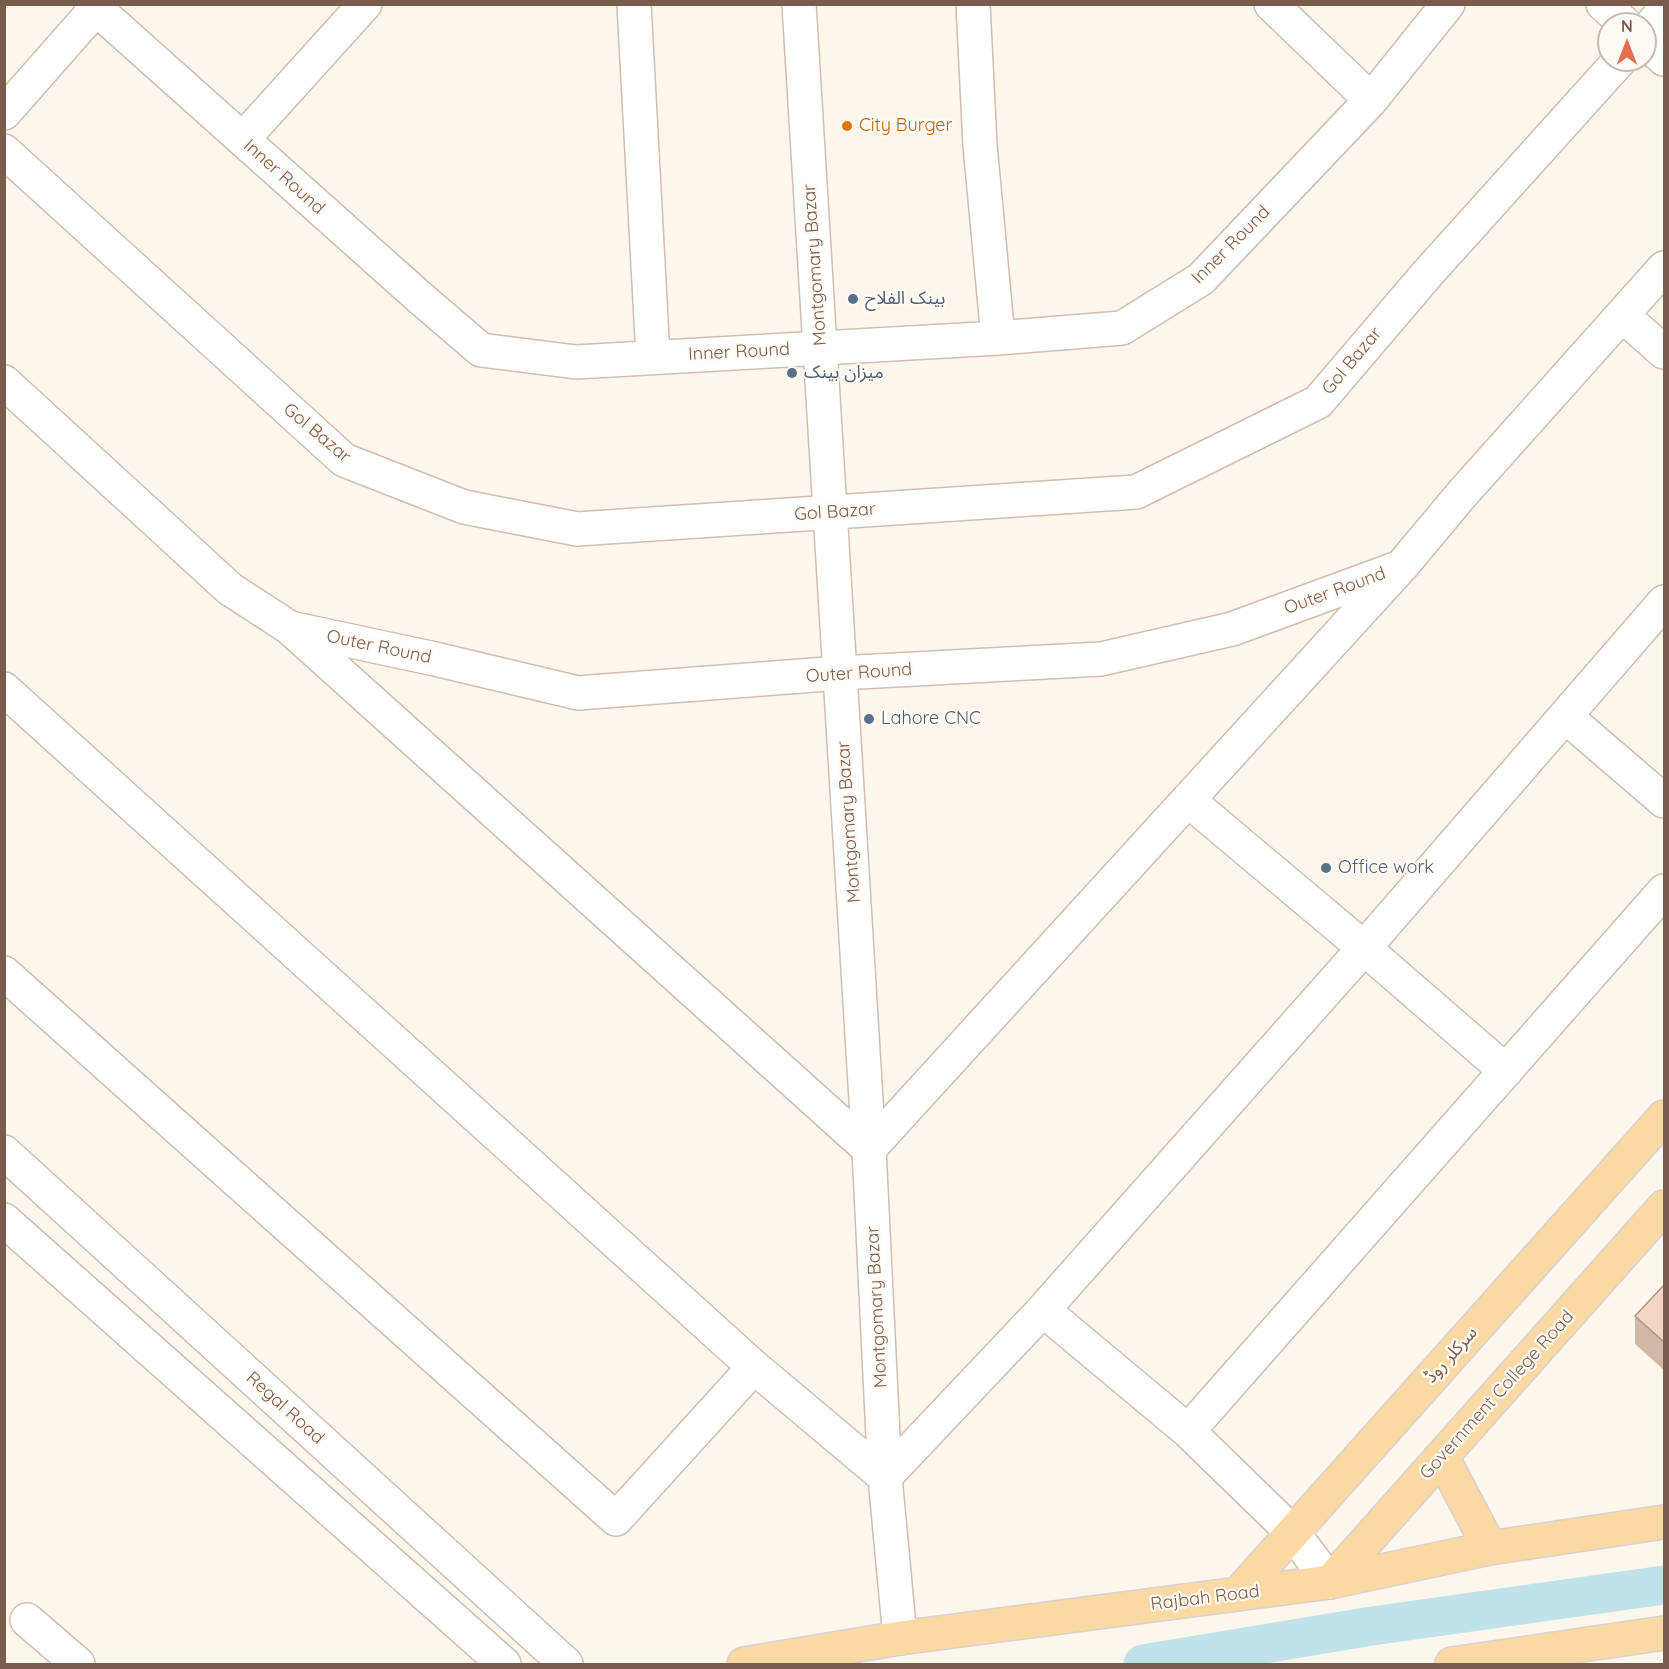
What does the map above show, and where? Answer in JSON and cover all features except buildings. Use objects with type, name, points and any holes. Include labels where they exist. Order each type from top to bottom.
[{"type":"main road","name":"سرکلر روڈ","points":[[1238,1594],[1665,1117]]},
{"type":"main road","name":"Government College Road","points":[[1330,1582],[1665,1207]]},
{"type":"main road","points":[[1442,1457],[1490,1548]]},
{"type":"main road","name":"Rajbah Road","points":[[744,1665],[900,1638],[1330,1582],[1490,1548],[1665,1522]]},
{"type":"main road","points":[[1452,1665],[1665,1633]]},
{"type":"street","points":[[243,139],[365,4]]},
{"type":"street","points":[[634,4],[653,357]]},
{"type":"street","name":"Montgomary Bazar","points":[[799,4],[869,1149],[885,1477],[900,1638]]},
{"type":"street","points":[[973,4],[980,145],[998,338]]},
{"type":"street","points":[[1270,4],[1371,100]]},
{"type":"street","name":"Inner Round","points":[[96,6],[481,350],[576,362],[998,338],[1122,328],[1202,279],[1371,100],[1448,4]]},
{"type":"street","points":[[4,112],[96,6]]},
{"type":"street","name":"Gol Bazar","points":[[4,151],[344,460],[464,507],[577,529],[1136,492],[1318,402],[1428,273],[1609,72]]},
{"type":"street","name":"Outer Round","points":[[8,392],[230,589],[290,628],[578,693],[840,673],[1101,659],[1232,629],[1401,567],[1462,494],[1665,268]]},
{"type":"street","points":[[1622,315],[1665,352]]},
{"type":"street","points":[[290,628],[869,1149],[1401,567]]},
{"type":"street","points":[[4,689],[754,1367],[885,1477],[1043,1310],[1364,948],[1665,602]]},
{"type":"street","points":[[1565,716],[1665,801]]},
{"type":"street","points":[[1188,800],[1506,1071]]},
{"type":"street","points":[[1188,1431],[1665,891]]},
{"type":"street","points":[[4,973],[616,1519],[754,1367]]},
{"type":"street","name":"Regal Road","points":[[4,1152],[566,1665]]},
{"type":"street","points":[[4,1220],[504,1665]]},
{"type":"street","points":[[1043,1310],[1188,1431],[1292,1532],[1330,1582]]},
{"type":"street","points":[[27,1620],[78,1665]]},
{"type":"waterway","points":[[1143,1664],[1372,1626],[1664,1585]]},
{"type":"place","name":"City Burger","points":[[847,126]]},
{"type":"place","name":"بینک الفلاح","points":[[853,299]]},
{"type":"place","name":"میزان بینک","points":[[792,373]]},
{"type":"place","name":"Lahore CNC","points":[[869,719]]},
{"type":"place","name":"Office work","points":[[1326,868]]}]
